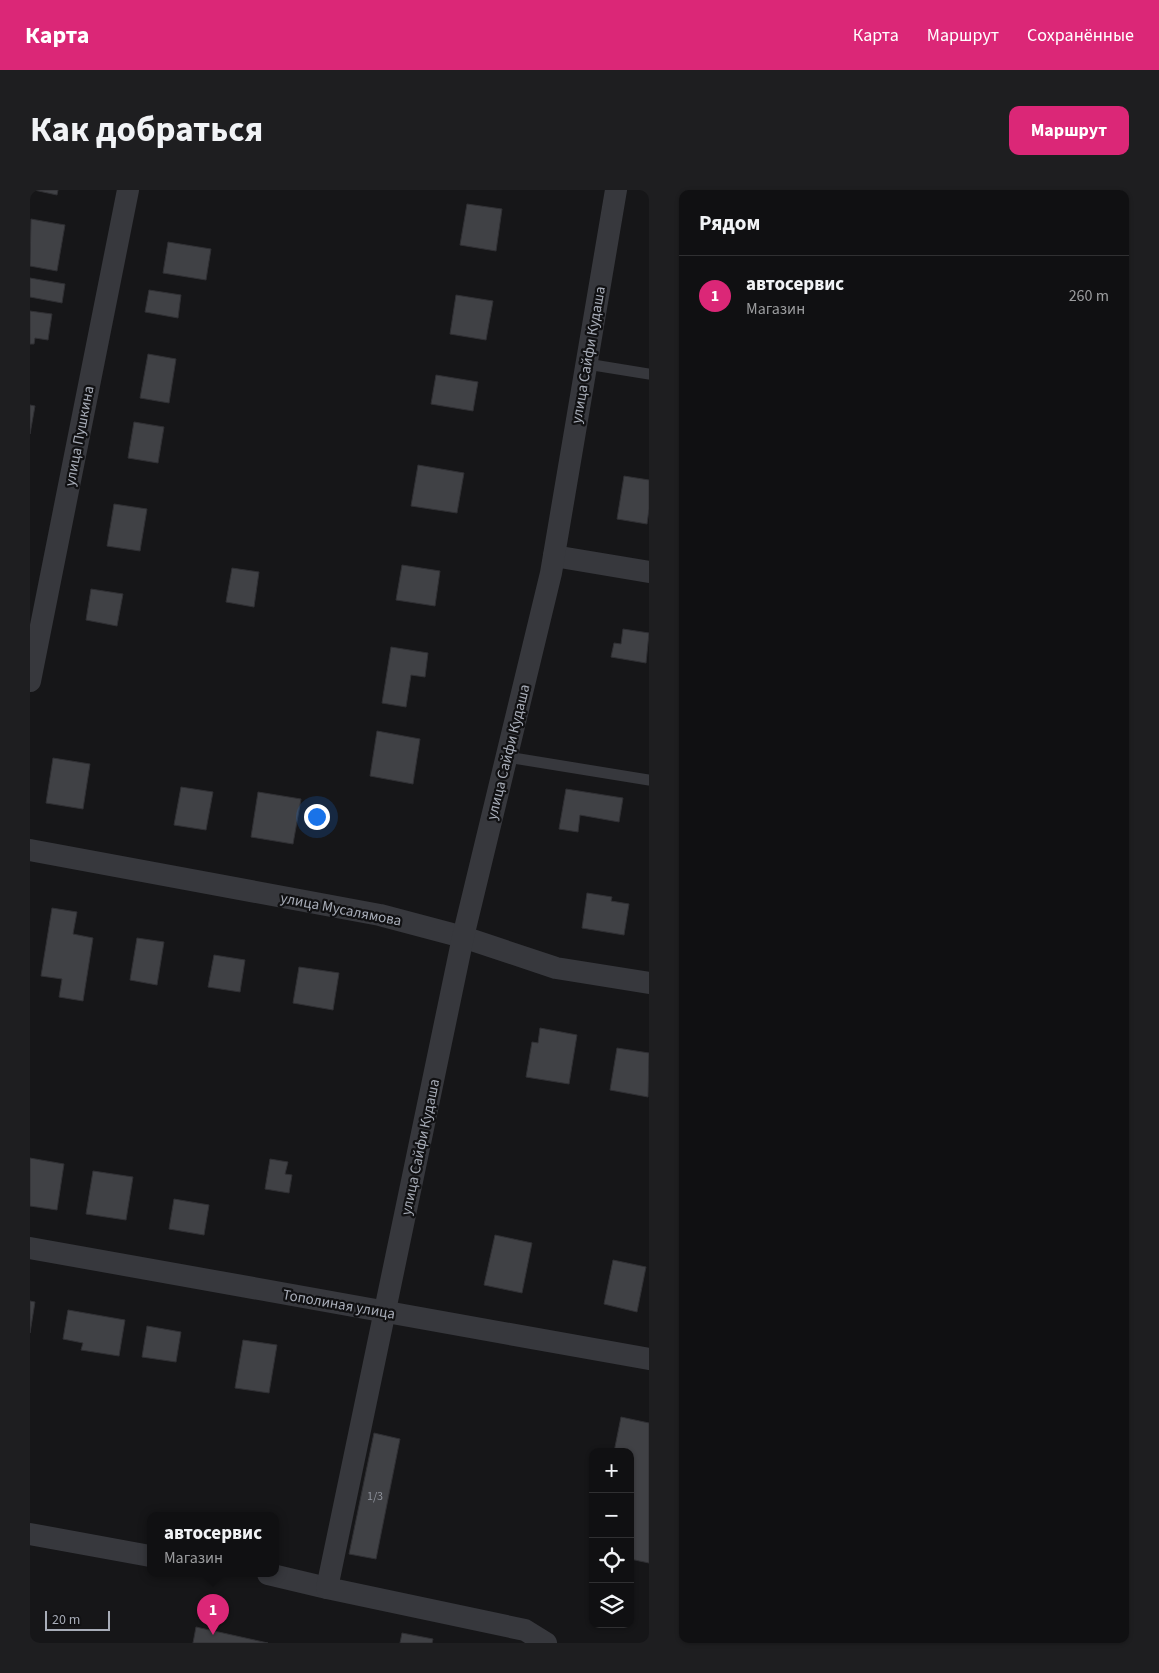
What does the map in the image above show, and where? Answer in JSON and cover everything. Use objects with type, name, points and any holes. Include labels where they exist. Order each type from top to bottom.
[{"type":"street","name":"улица Пушкина","points":[[30,681],[128,190]]},
{"type":"street","name":"улица Сайфи Кудаша","points":[[326,1588],[386,1312],[463,937],[554,556],[616,190]]},
{"type":"street","points":[[554,556],[649,572]]},
{"type":"street","name":"улица Мусалямова","points":[[30,850],[380,915],[463,937],[556,968],[649,983]]},
{"type":"street","name":"Тополиная улица","points":[[30,1248],[649,1359]]},
{"type":"street","points":[[30,1534],[147,1555]]},
{"type":"street","points":[[279,1577],[525,1630],[546,1643]]},
{"type":"lane","points":[[587,364],[649,374]]},
{"type":"lane","points":[[507,757],[649,780]]},
{"type":"building","points":[[34,190],[58,190],[57,195]]},
{"type":"building","points":[[467,204],[502,209],[496,251],[460,245]]},
{"type":"building","points":[[31,219],[65,225],[57,271],[30,266]]},
{"type":"building","points":[[168,242],[211,249],[206,280],[163,273]]},
{"type":"building","points":[[30,278],[65,284],[62,303],[30,297]]},
{"type":"building","points":[[149,290],[181,295],[178,318],[145,312]]},
{"type":"building","points":[[456,295],[493,301],[486,340],[450,334]]},
{"type":"building","points":[[30,311],[52,314],[48,340],[35,338],[34,344],[30,344]]},
{"type":"building","points":[[148,354],[176,359],[169,403],[140,398]]},
{"type":"building","points":[[436,375],[478,382],[473,411],[431,404]]},
{"type":"building","points":[[30,405],[35,406],[30,434]]},
{"type":"building","points":[[134,422],[164,427],[158,463],[128,458]]},
{"type":"building","points":[[418,465],[464,473],[457,513],[411,506]]},
{"type":"building","points":[[624,476],[649,480],[647,524],[617,519]]},
{"type":"building","points":[[114,504],[147,509],[140,551],[107,546]]},
{"type":"building","points":[[402,565],[440,571],[435,606],[396,600]]},
{"type":"building","points":[[232,568],[259,572],[254,607],[226,602]]},
{"type":"building","points":[[91,589],[123,594],[117,626],[86,620]]},
{"type":"building","points":[[623,629],[649,633],[646,663],[611,657],[614,643],[621,644]]},
{"type":"building","points":[[391,647],[428,653],[425,677],[411,675],[406,707],[382,703]]},
{"type":"building","points":[[377,731],[420,739],[413,784],[370,776]]},
{"type":"building","points":[[53,758],[90,764],[83,809],[46,803]]},
{"type":"building","points":[[181,787],[213,792],[206,830],[174,825]]},
{"type":"building","points":[[566,789],[623,798],[619,822],[580,815],[578,832],[559,829]]},
{"type":"building","points":[[258,792],[301,799],[293,844],[251,837]]},
{"type":"building","points":[[587,893],[612,897],[611,901],[629,904],[624,935],[582,928]]},
{"type":"building","points":[[52,908],[77,912],[73,934],[93,938],[83,1001],[59,997],[62,979],[41,976]]},
{"type":"building","points":[[137,938],[164,942],[157,985],[130,980]]},
{"type":"building","points":[[214,955],[245,960],[240,992],[208,987]]},
{"type":"building","points":[[299,967],[339,973],[333,1010],[293,1003]]},
{"type":"building","points":[[540,1028],[577,1035],[569,1084],[526,1077],[532,1042],[538,1043]]},
{"type":"building","points":[[617,1048],[649,1053],[648,1097],[610,1090]]},
{"type":"building","points":[[30,1158],[64,1164],[57,1210],[30,1206]]},
{"type":"building","points":[[270,1159],[288,1162],[285,1174],[292,1175],[289,1193],[265,1189]]},
{"type":"building","points":[[93,1171],[133,1177],[126,1220],[86,1214]]},
{"type":"building","points":[[174,1199],[209,1205],[204,1235],[169,1229]]},
{"type":"building","points":[[495,1235],[532,1243],[522,1293],[484,1285]]},
{"type":"building","points":[[613,1260],[646,1267],[637,1312],[604,1304]]},
{"type":"building","points":[[30,1301],[35,1302],[30,1333]]},
{"type":"building","points":[[68,1310],[125,1320],[119,1356],[81,1350],[83,1343],[63,1339]]},
{"type":"building","points":[[147,1326],[181,1332],[176,1362],[142,1357]]},
{"type":"building","points":[[243,1340],[277,1345],[269,1393],[235,1388]]},
{"type":"building","points":[[621,1417],[649,1423],[649,1563],[634,1560],[634,1448],[615,1448]]},
{"type":"building","points":[[374,1433],[400,1439],[376,1559],[349,1554]]},
{"type":"building","points":[[196,1627],[268,1643],[193,1643]]},
{"type":"building","points":[[402,1633],[433,1639],[432,1643],[400,1643]]},
{"type":"place","name":"автосервис","points":[[213,1635]]}]
